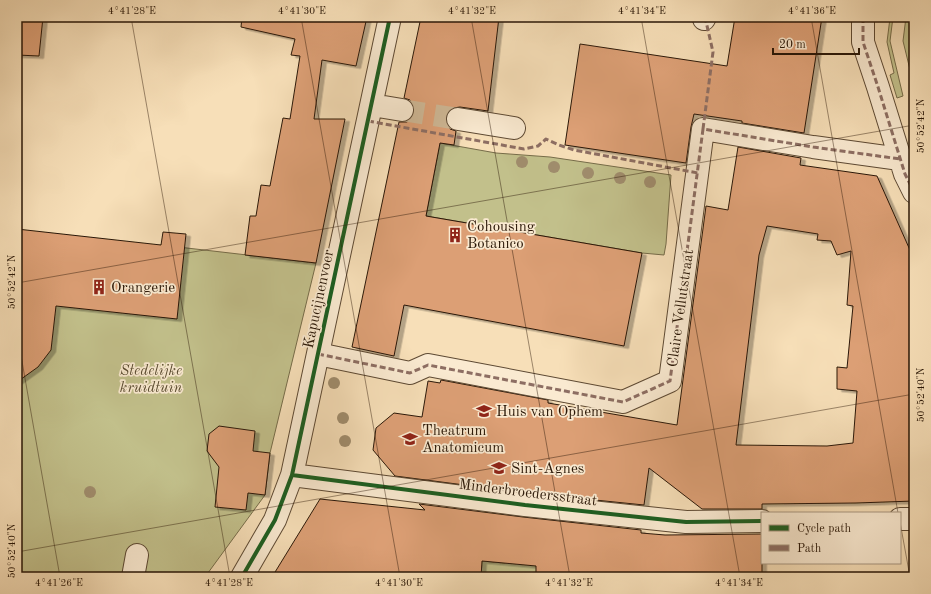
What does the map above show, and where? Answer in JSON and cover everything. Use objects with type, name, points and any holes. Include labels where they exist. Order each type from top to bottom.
[{"type":"street","name":"Kapucijnenvoer","points":[[242,577],[275,520],[292,475],[390,17]]},
{"type":"street","points":[[863,17],[863,42],[905,174],[914,192]]},
{"type":"street","points":[[372,105],[402,110]]},
{"type":"street","points":[[458,119],[514,128]]},
{"type":"street","name":"Claire Vellutstraat","points":[[318,354],[410,373],[428,365],[623,402],[670,380],[703,128],[813,147],[900,159]]},
{"type":"street","name":"Minderbroedersstraat","points":[[292,475],[525,505],[686,522],[761,521]]},
{"type":"street","points":[[901,519],[914,519]]},
{"type":"street","points":[[133,577],[137,555]]},
{"type":"green space","points":[[887,17],[893,17],[890,41],[903,96],[897,98],[890,75],[894,73],[887,42],[890,18]]},
{"type":"green space","points":[[906,17],[914,17],[914,82],[903,41]]},
{"type":"green space","points":[[440,143],[496,153],[550,157],[671,175],[664,255],[642,253],[426,216]]},
{"type":"green space","name":"Stedelijke kruidtuin","points":[[161,245],[316,263],[270,453],[265,495],[205,577],[17,577],[17,269]]},
{"type":"green space","points":[[482,561],[504,563],[537,561],[536,577],[481,577]]},
{"type":"building","points":[[17,17],[43,17],[39,56],[17,55]]},
{"type":"building","points":[[242,17],[367,17],[356,66],[322,60],[314,119],[345,119],[316,263],[245,255],[250,216],[256,216],[261,185],[270,186],[283,118],[290,119],[300,56],[291,55],[295,39],[241,27]]},
{"type":"building","name":"Cohousing Botanico","points":[[421,17],[499,17],[488,111],[460,107],[453,108],[448,111],[446,117],[447,124],[450,129],[456,131],[454,145],[440,143],[426,216],[642,253],[624,346],[404,305],[394,356],[352,347],[399,122],[407,122],[412,118],[414,112],[414,105],[410,100],[404,98]]},
{"type":"building","points":[[735,17],[822,17],[804,133],[742,123],[742,121],[694,114],[686,163],[565,145],[580,44],[727,66]]},
{"type":"building","points":[[738,147],[801,158],[800,165],[877,176],[914,259],[914,501],[762,504],[762,509],[702,509],[649,468],[644,505],[526,493],[395,476],[373,450],[376,428],[394,413],[422,417],[428,381],[440,383],[441,380],[548,400],[548,403],[677,425],[706,206],[728,210]],"holes":[[[767,226],[818,234],[817,240],[831,241],[837,255],[851,251],[847,305],[853,306],[847,368],[837,367],[837,389],[857,391],[853,443],[827,446],[736,445],[759,255]]]},
{"type":"building","name":"Orangerie","points":[[17,229],[161,245],[163,232],[186,234],[177,319],[56,306],[51,350],[38,367],[17,382]]},
{"type":"building","points":[[219,426],[255,431],[253,451],[270,453],[265,495],[248,493],[246,510],[215,507],[219,467],[207,451],[209,434]]},
{"type":"building","points":[[320,499],[425,510],[419,504],[641,530],[641,533],[665,535],[761,534],[762,577],[536,577],[536,566],[482,561],[481,577],[272,577]]},
{"type":"tunnel","points":[[402,110],[458,119]]},
{"type":"marked path","points":[[703,129],[713,52],[705,17]]},
{"type":"marked path","points":[[863,17],[863,42],[905,174],[914,192]]},
{"type":"marked path","points":[[368,121],[524,149],[538,146],[546,139],[574,150],[698,173]]},
{"type":"marked path","points":[[318,354],[410,373],[428,365],[623,402],[670,381],[703,129],[813,147],[900,159]]},
{"type":"cycle path","points":[[242,577],[275,520],[292,475],[390,17]]},
{"type":"cycle path","points":[[292,475],[525,505],[686,522],[761,521]]},
{"type":"place","name":"Cohousing Botanico","points":[[455,235]]},
{"type":"place","name":"Orangerie","points":[[99,287]]},
{"type":"place","name":"Huis van Ophem","points":[[484,411]]},
{"type":"place","name":"Theatrum Anatomicum","points":[[410,439]]},
{"type":"place","name":"Sint-Agnes","points":[[499,468]]}]
